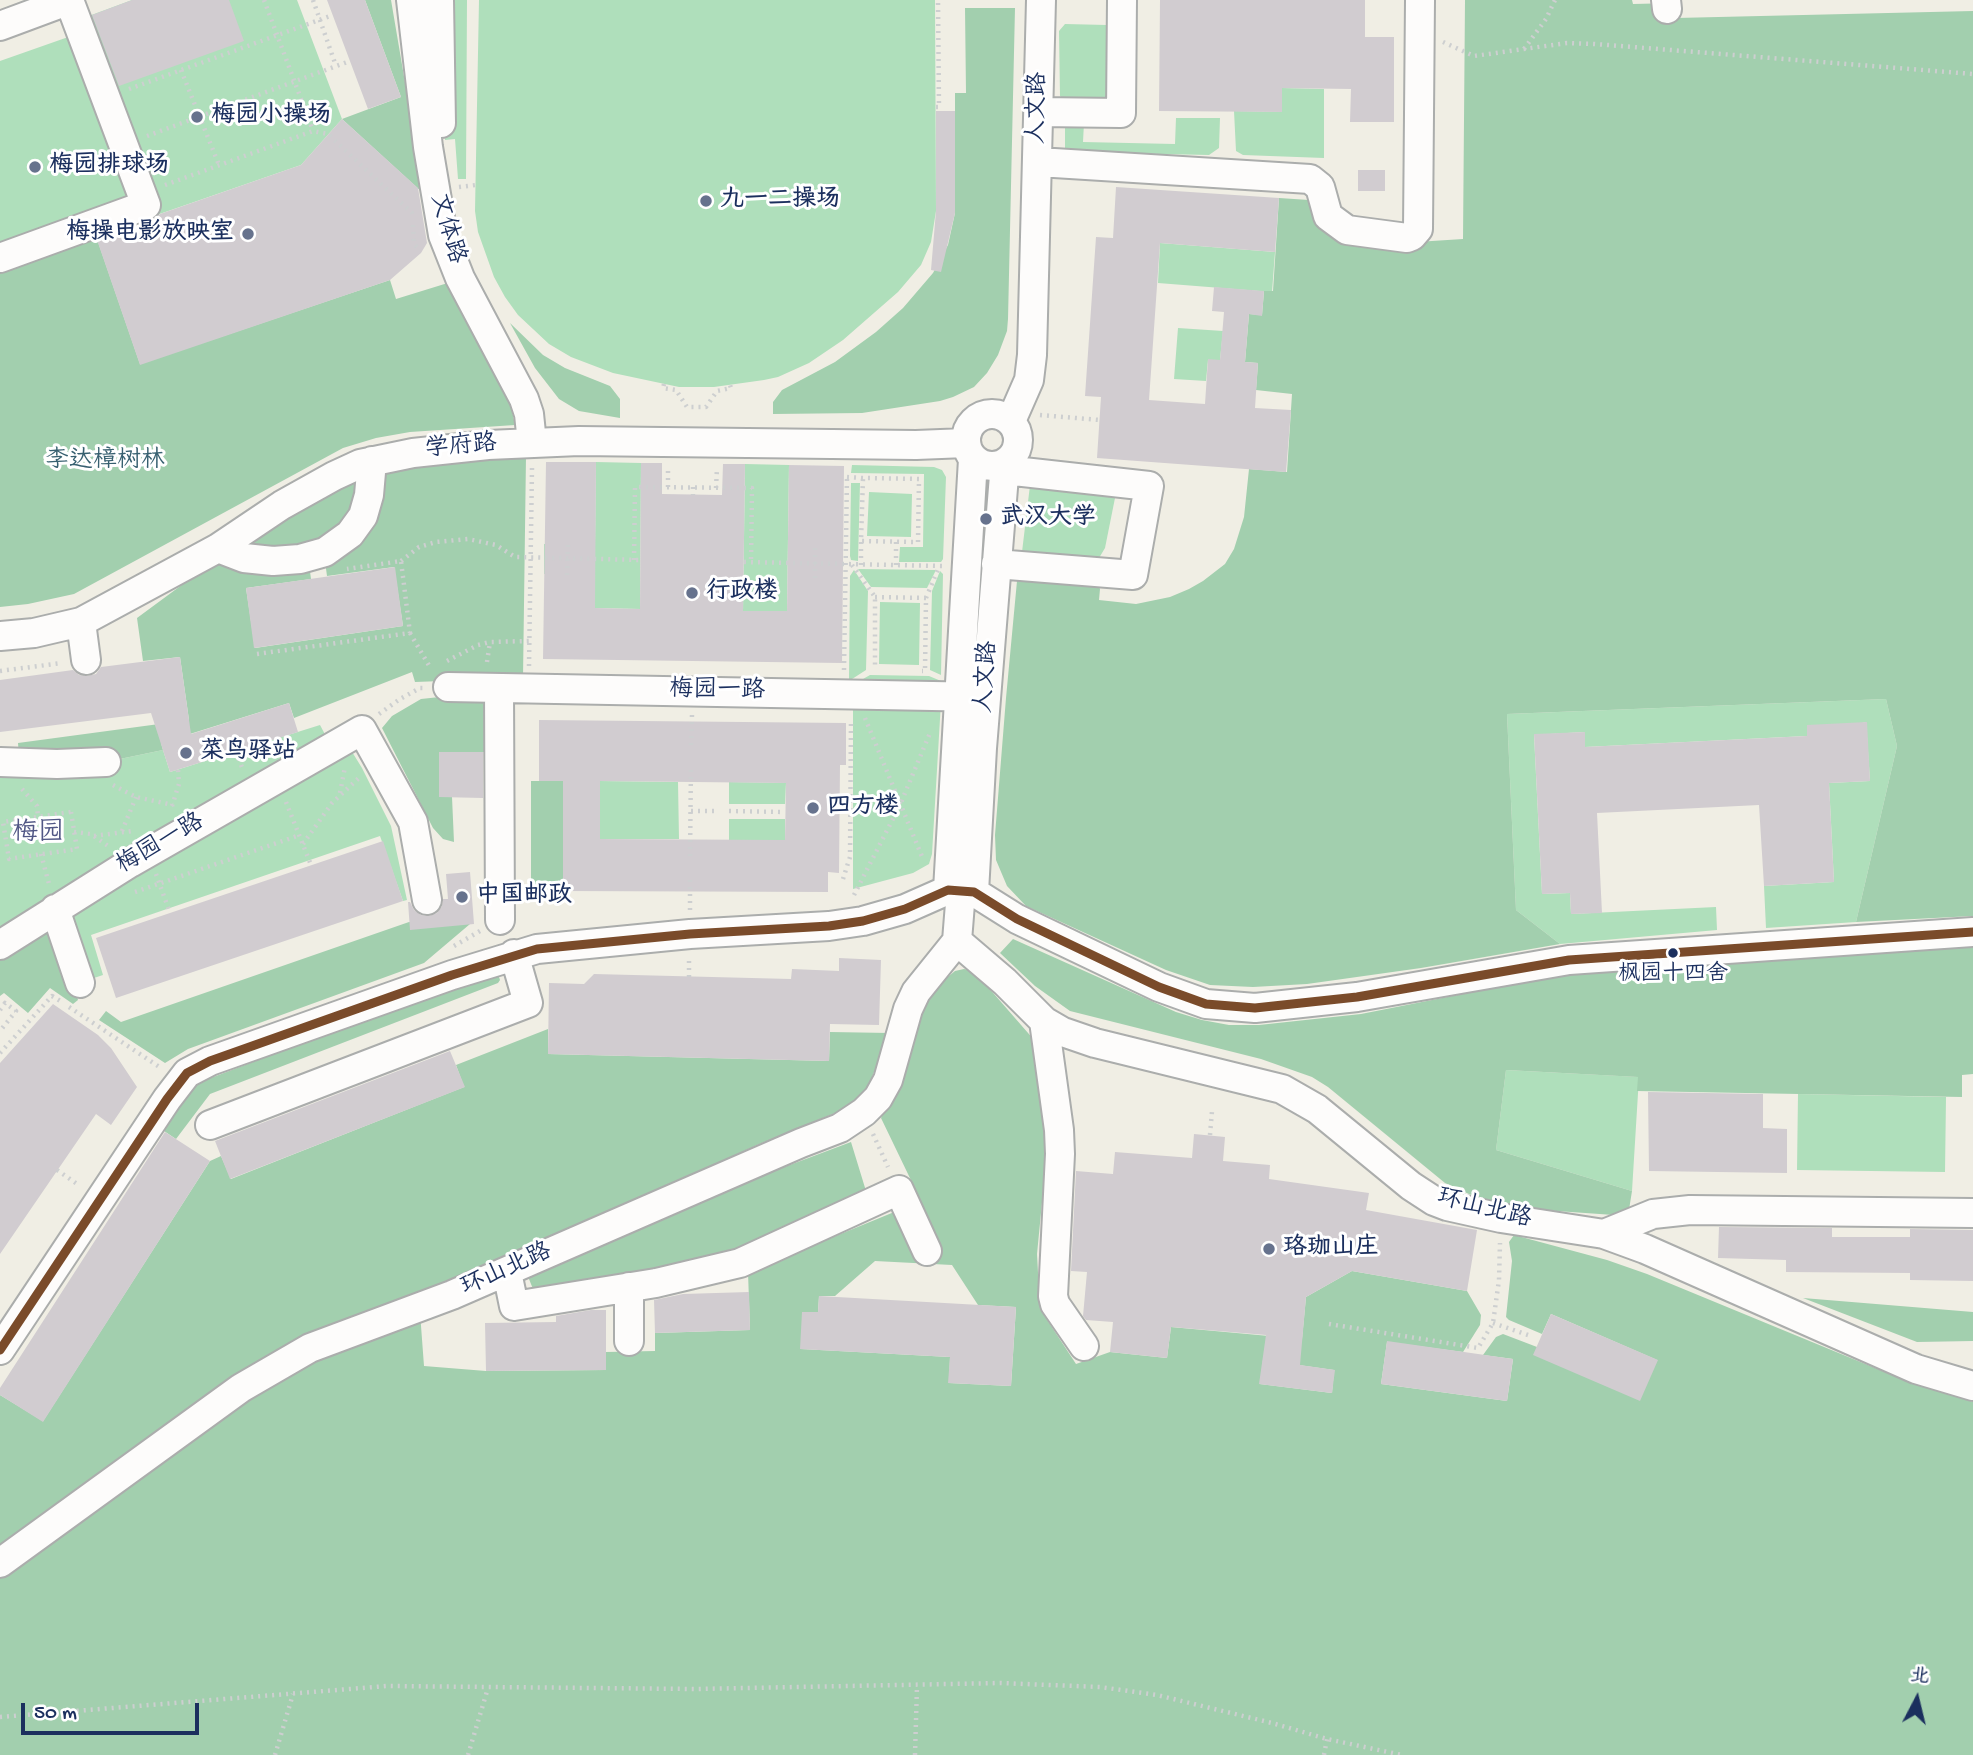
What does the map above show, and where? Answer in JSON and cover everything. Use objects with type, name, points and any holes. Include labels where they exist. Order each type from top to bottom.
[{"type":"street","points":[[0,26],[69,0],[146,205],[0,258]]},
{"type":"street","name":"文体路","points":[[411,0],[428,147],[446,243],[460,278],[524,399],[529,414],[532,443]]},
{"type":"street","points":[[428,147],[442,144],[439,0]]},
{"type":"street","name":"人文路","points":[[1013,417],[1029,380],[1032,355],[1041,0]]},
{"type":"street","points":[[1039,112],[1121,113],[1122,0]]},
{"type":"street","points":[[1038,162],[1310,179],[1320,187],[1328,216],[1346,230],[1407,238],[1412,236],[1418,229],[1420,0]]},
{"type":"street","points":[[973,697],[970,426],[985,415],[1013,417],[1018,443],[1012,458],[1005,466]]},
{"type":"street","name":"学府路","points":[[0,636],[34,633],[81,622],[218,548],[292,499],[348,469],[372,461],[449,448],[532,443],[916,445],[969,451]]},
{"type":"street","points":[[969,451],[988,467],[1005,466],[1149,486],[1133,575],[996,564]]},
{"type":"street","points":[[218,548],[244,558],[272,561],[300,559],[325,552],[349,534],[363,516],[369,495],[372,461]]},
{"type":"street","name":"人文路","points":[[961,891],[973,697],[996,564],[1005,466]]},
{"type":"street","points":[[81,622],[86,660]]},
{"type":"street","name":"梅园一路","points":[[434,679],[499,688],[850,684],[973,697]]},
{"type":"street","points":[[499,688],[500,920]]},
{"type":"street","points":[[362,730],[413,821],[427,900]]},
{"type":"street","name":"梅园一路","points":[[0,945],[139,858],[362,730]]},
{"type":"street","points":[[0,762],[107,762]]},
{"type":"street","points":[[957,941],[961,891]]},
{"type":"street","points":[[0,1350],[167,1098],[187,1073],[211,1061],[514,954],[571,945],[690,934],[829,926],[905,909],[961,891],[1159,987],[1206,1004],[1243,1008],[1286,1006],[1357,997],[1569,960],[1973,932]]},
{"type":"street","points":[[55,909],[80,983]]},
{"type":"street","name":"环山北路","points":[[0,1563],[240,1388],[310,1348],[452,1295],[840,1128],[864,1112],[878,1098],[888,1080],[908,1009],[916,992],[957,941],[1005,982],[1044,1021],[1081,1040],[1282,1089],[1317,1109],[1411,1186],[1434,1201],[1501,1218],[1604,1234],[1916,1369],[1973,1386]]},
{"type":"street","points":[[210,1125],[528,1003],[514,954]]},
{"type":"street","points":[[1044,1021],[1060,1154],[1053,1296],[1055,1304],[1084,1346]]},
{"type":"street","points":[[507,1272],[514,1306],[629,1287],[740,1263],[899,1190],[927,1251]]},
{"type":"street","points":[[1604,1234],[1653,1214],[1690,1210],[1973,1213]]},
{"type":"street","points":[[629,1287],[629,1341]]},
{"type":"path","points":[[264,0],[313,131]]},
{"type":"path","points":[[313,0],[336,66]]},
{"type":"path","points":[[936,107],[939,107],[939,0]]},
{"type":"path","points":[[1524,49],[1535,37],[1555,0]]},
{"type":"path","points":[[105,98],[333,15]]},
{"type":"path","points":[[1474,56],[1567,43],[1595,44],[1973,74]]},
{"type":"path","points":[[123,145],[350,61]]},
{"type":"path","points":[[181,70],[219,165]]},
{"type":"path","points":[[141,193],[313,131],[328,134],[412,213],[414,244],[422,252]]},
{"type":"path","points":[[664,384],[663,388],[676,390],[687,407],[687,416]]},
{"type":"path","points":[[706,416],[706,407],[717,391],[731,388],[730,385]]},
{"type":"path","points":[[687,407],[706,407]]},
{"type":"path","points":[[1013,417],[1100,420]]},
{"type":"path","points":[[668,458],[668,487]]},
{"type":"path","points":[[716,488],[717,460]]},
{"type":"path","points":[[532,475],[528,668],[542,668]]},
{"type":"path","points":[[861,541],[918,542],[919,479],[848,477],[850,684],[926,864]]},
{"type":"path","points":[[861,565],[863,478]]},
{"type":"path","points":[[346,569],[401,561],[419,547],[436,542],[468,539],[496,545],[514,557],[637,560],[635,487],[752,488],[751,562]]},
{"type":"path","points":[[693,487],[693,495]]},
{"type":"path","points":[[895,565],[896,542]]},
{"type":"path","points":[[568,544],[568,575]]},
{"type":"path","points":[[815,547],[815,578]]},
{"type":"path","points":[[401,561],[410,633],[434,679]]},
{"type":"path","points":[[744,562],[948,566]]},
{"type":"path","points":[[849,565],[876,597],[874,669],[887,670]]},
{"type":"path","points":[[912,670],[925,671],[926,598],[940,566]]},
{"type":"path","points":[[876,597],[926,598]]},
{"type":"path","points":[[257,654],[410,633]]},
{"type":"path","points":[[362,730],[383,710],[434,679],[452,657],[490,642],[529,641]]},
{"type":"path","points":[[0,671],[86,660]]},
{"type":"path","points":[[691,745],[692,715],[705,716]]},
{"type":"path","points":[[838,717],[851,717],[850,857],[843,879]]},
{"type":"path","points":[[854,895],[900,805],[930,733]]},
{"type":"path","points":[[107,762],[109,782],[119,790],[136,797],[173,805]]},
{"type":"path","points":[[690,856],[691,766]]},
{"type":"path","points":[[168,813],[179,784],[178,770]]},
{"type":"path","points":[[303,844],[340,794],[363,774]]},
{"type":"path","points":[[122,832],[136,797]]},
{"type":"path","points":[[289,806],[311,865]]},
{"type":"path","points":[[691,811],[714,811]]},
{"type":"path","points":[[729,811],[785,812]]},
{"type":"path","points":[[71,812],[74,832],[77,849],[9,859],[2,826],[4,822],[71,812]]},
{"type":"path","points":[[74,832],[94,836],[139,858],[160,884],[170,913]]},
{"type":"path","points":[[124,895],[300,835]]},
{"type":"path","points":[[690,876],[690,896]]},
{"type":"path","points":[[445,951],[500,920]]},
{"type":"path","points":[[689,964],[689,977]]},
{"type":"path","points":[[0,1053],[52,996],[162,1068]]},
{"type":"path","points":[[0,1010],[5,1003],[16,1011],[0,1031]]},
{"type":"path","points":[[1210,1135],[1212,1111]]},
{"type":"path","points":[[864,1112],[899,1190]]},
{"type":"path","points":[[57,1170],[82,1187]]},
{"type":"path","points":[[1329,1324],[1478,1348],[1493,1324],[1499,1280],[1501,1218]]},
{"type":"path","points":[[1493,1324],[1528,1335]]},
{"type":"path","points":[[0,1717],[387,1686],[695,1689],[1000,1683],[1100,1687],[1168,1698],[1327,1739],[1402,1755]]},
{"type":"path","points":[[915,1755],[917,1686]]},
{"type":"path","points":[[468,1755],[488,1688]]},
{"type":"path","points":[[275,1755],[293,1694]]},
{"type":"path","points":[[1324,1755],[1327,1739]]},
{"type":"green space","name":"梅园小操场","points":[[132,0],[297,0],[342,119],[301,165],[96,236],[0,251],[0,61],[91,29],[86,17]]},
{"type":"green space","points":[[365,0],[391,0],[424,194],[342,119],[401,97]]},
{"type":"green space","points":[[443,0],[467,0],[466,179],[458,179],[455,139],[445,140]]},
{"type":"green space","name":"九一二操场","points":[[479,0],[935,0],[936,211],[931,242],[921,265],[898,292],[843,340],[809,363],[778,377],[764,380],[714,387],[679,387],[613,373],[571,357],[549,344],[518,315],[505,297],[494,277],[478,232],[475,211]]},
{"type":"green space","points":[[1465,0],[1632,0],[1633,4],[1675,3],[1676,18],[1973,11],[1973,916],[1856,922],[1897,746],[1886,699],[1507,714],[1516,910],[1560,944],[1307,984],[1253,987],[1210,985],[1166,970],[1026,906],[1007,886],[996,860],[995,835],[1017,581],[1020,576],[1097,582],[1100,589],[1099,600],[1136,604],[1170,597],[1189,589],[1225,564],[1234,549],[1244,517],[1249,469],[1287,472],[1292,394],[1256,390],[1258,363],[1245,362],[1249,314],[1262,315],[1264,291],[1273,291],[1279,198],[1309,200],[1317,220],[1370,245],[1463,239]]},
{"type":"green space","points":[[965,8],[1015,8],[1008,319],[1007,331],[998,355],[974,387],[940,401],[862,413],[773,414],[773,402],[782,390],[835,362],[903,308],[933,273],[948,245],[955,213],[955,93],[966,93]]},
{"type":"green space","points":[[1065,24],[1111,27],[1113,90],[1107,101],[1064,101],[1060,96],[1059,31]]},
{"type":"green space","points":[[1282,88],[1324,89],[1324,158],[1243,155],[1236,151],[1234,111],[1282,112]]},
{"type":"green space","points":[[1176,118],[1220,118],[1219,148],[1209,155],[1065,152],[1065,123],[1084,123],[1083,142],[1175,144]]},
{"type":"green space","name":"李达樟树林","points":[[96,236],[140,364],[390,280],[396,299],[451,282],[510,401],[515,425],[410,432],[343,448],[74,594],[0,607],[0,269]]},
{"type":"green space","points":[[1160,243],[1275,252],[1272,292],[1158,283]]},
{"type":"green space","points":[[510,323],[543,355],[565,368],[610,386],[620,399],[620,418],[579,411],[559,399],[535,368]]},
{"type":"green space","points":[[1178,328],[1223,331],[1220,360],[1208,360],[1206,381],[1174,379]]},
{"type":"green space","points":[[526,456],[523,678],[415,682],[412,672],[294,718],[289,703],[161,743],[163,750],[115,760],[19,756],[18,743],[189,720],[180,657],[143,661],[137,618],[217,559],[309,564],[311,579],[246,588],[255,648],[403,626],[394,567],[327,576],[325,561],[378,470],[414,464]]},
{"type":"green space","points":[[596,462],[641,463],[640,609],[595,608],[595,575],[544,574],[544,544],[595,544]]},
{"type":"green space","points":[[745,464],[789,465],[787,611],[743,611]]},
{"type":"green space","points":[[852,465],[934,467],[942,470],[946,477],[941,562],[899,562],[900,547],[923,547],[924,474],[851,473]]},
{"type":"green space","points":[[1031,477],[1116,493],[1105,548],[1099,558],[1022,552]]},
{"type":"green space","points":[[357,479],[362,494],[339,535],[280,554],[240,542]]},
{"type":"green space","points":[[851,483],[860,483],[858,561],[851,560],[850,556]]},
{"type":"green space","points":[[869,492],[912,494],[911,537],[867,536]]},
{"type":"green space","points":[[858,569],[936,570],[927,588],[871,587]]},
{"type":"green space","points":[[854,570],[868,591],[866,670],[849,681],[850,576]]},
{"type":"green space","points":[[940,571],[943,574],[941,675],[930,670],[932,591]]},
{"type":"green space","points":[[880,602],[920,603],[919,665],[879,664]]},
{"type":"green space","points":[[870,675],[929,676],[941,681],[941,688],[849,687]]},
{"type":"green space","points":[[449,696],[486,697],[485,752],[439,752],[439,797],[452,797],[454,842],[443,839],[433,828],[382,728],[392,716],[421,699]]},
{"type":"green space","points":[[1886,699],[1897,746],[1856,922],[1766,928],[1764,886],[1834,882],[1829,783],[1870,781],[1866,722],[1807,736],[1585,747],[1584,732],[1534,735],[1542,894],[1570,893],[1571,914],[1716,907],[1717,930],[1560,944],[1516,910],[1507,714]]},
{"type":"green space","points":[[853,701],[941,702],[932,854],[929,864],[913,873],[853,889]]},
{"type":"green space","points":[[320,725],[328,740],[0,936],[0,769],[115,760],[163,750],[170,772]]},
{"type":"green space","points":[[349,747],[391,826],[407,900],[403,901],[380,836],[91,935],[103,975],[85,981],[63,913]]},
{"type":"green space","points":[[531,781],[563,781],[563,891],[531,891]]},
{"type":"green space","points":[[600,781],[678,782],[679,839],[600,839]]},
{"type":"green space","points":[[729,782],[786,783],[785,804],[729,804]]},
{"type":"green space","points":[[729,819],[785,819],[785,840],[729,840]]},
{"type":"green space","points":[[52,919],[78,1000],[73,1004],[50,988],[28,1013],[4,993],[0,996],[0,953]]},
{"type":"green space","points":[[409,922],[470,924],[424,963],[188,1049],[165,1063],[99,1020],[106,1011],[121,1022]]},
{"type":"green space","points":[[1013,939],[1176,1012],[1229,1025],[1259,1025],[1361,1014],[1569,973],[1973,945],[1973,1074],[1962,1075],[1962,1097],[1637,1091],[1638,1077],[1506,1070],[1496,1150],[1632,1191],[1628,1216],[1514,1208],[1482,1200],[1445,1183],[1328,1087],[1312,1077],[1261,1059],[1070,1011],[1035,986],[1000,953]]},
{"type":"green space","points":[[955,971],[974,971],[1035,1041],[1047,1151],[1037,1254],[1040,1309],[1076,1364],[1110,1352],[1167,1358],[1171,1327],[1302,1339],[1306,1297],[1352,1271],[1467,1291],[1481,1315],[1480,1325],[1463,1352],[1387,1342],[1381,1384],[1507,1401],[1513,1359],[1483,1355],[1496,1337],[1503,1334],[1537,1347],[1657,1360],[1551,1314],[1542,1334],[1509,1320],[1506,1317],[1512,1261],[1509,1242],[1514,1235],[1607,1260],[1647,1274],[1909,1382],[1973,1402],[1973,1755],[0,1755],[0,1395],[43,1421],[210,1161],[221,1156],[231,1179],[464,1087],[456,1065],[548,1029],[548,1054],[829,1061],[830,1032],[890,1033],[870,1082],[861,1096],[835,1113],[757,1145],[419,1299],[424,1366],[486,1371],[606,1370],[606,1352],[655,1351],[655,1333],[750,1330],[748,1272],[921,1201],[881,1118],[892,1097],[922,1004],[937,986]],"holes":[[[875,1261],[952,1265],[978,1305],[1016,1307],[1011,1386],[949,1383],[950,1357],[801,1349],[818,1312],[819,1296],[835,1296]],[[1263,1360],[1334,1370],[1332,1393],[1260,1384]]]},
{"type":"green space","points":[[498,974],[498,983],[210,1094],[176,1139],[164,1131],[163,1126],[192,1085],[455,986]]},
{"type":"green space","points":[[1506,1070],[1639,1077],[1632,1191],[1496,1150]]},
{"type":"green space","points":[[1798,1094],[1946,1097],[1945,1172],[1797,1170]]},
{"type":"green space","points":[[851,1142],[866,1191],[721,1257],[634,1274],[533,1289],[527,1274],[686,1204]]},
{"type":"green space","points":[[1803,1298],[1973,1312],[1973,1341],[1917,1342]]},
{"type":"building","points":[[132,0],[229,0],[244,41],[119,86],[92,15]]},
{"type":"building","points":[[327,0],[365,0],[401,97],[368,109]]},
{"type":"building","points":[[1160,0],[1365,0],[1365,37],[1394,37],[1394,122],[1350,122],[1351,89],[1282,88],[1282,112],[1159,111]]},
{"type":"building","points":[[936,111],[955,111],[955,213],[941,272],[931,270],[936,211]]},
{"type":"building","points":[[342,119],[418,188],[427,243],[421,253],[390,280],[140,365],[97,240],[152,221],[160,214],[301,165]]},
{"type":"building","points":[[1358,170],[1385,170],[1385,191],[1358,191]]},
{"type":"building","points":[[1116,187],[1279,198],[1275,252],[1160,243],[1149,400],[1205,404],[1208,359],[1220,360],[1224,312],[1212,311],[1214,287],[1264,291],[1262,316],[1249,314],[1245,362],[1258,363],[1255,408],[1291,410],[1286,472],[1097,458],[1101,397],[1085,396],[1096,237],[1113,238]]},
{"type":"building","name":"行政楼","points":[[546,462],[596,462],[595,608],[640,609],[641,463],[662,463],[662,494],[722,495],[723,464],[745,464],[743,611],[787,611],[789,465],[844,466],[842,663],[543,659]]},
{"type":"building","points":[[395,567],[403,626],[254,648],[246,588]]},
{"type":"building","points":[[180,657],[191,734],[289,703],[298,732],[170,772],[151,713],[0,732],[0,680],[73,670],[79,675],[87,676],[96,674],[101,667]]},
{"type":"building","name":"四方楼","points":[[539,720],[846,723],[846,765],[840,765],[839,873],[828,872],[828,892],[563,891],[563,781],[539,781]],"holes":[[[600,781],[786,783],[785,840],[600,839]]]},
{"type":"building","name":"枫园十四舍","points":[[1867,722],[1870,781],[1829,783],[1834,882],[1764,886],[1759,805],[1597,813],[1602,913],[1571,914],[1570,893],[1542,894],[1534,734],[1585,732],[1585,747],[1807,736],[1807,725]]},
{"type":"building","points":[[439,752],[483,752],[483,798],[439,797]]},
{"type":"building","points":[[383,841],[403,901],[116,998],[96,938]]},
{"type":"building","points":[[470,872],[474,924],[410,930],[408,902],[421,915],[437,913],[443,899],[448,899],[446,874]]},
{"type":"building","points":[[839,958],[881,960],[879,1025],[830,1024],[829,1061],[548,1054],[549,983],[584,984],[594,974],[791,979],[792,969],[839,971]]},
{"type":"building","points":[[53,1004],[98,1035],[111,1048],[137,1087],[111,1125],[96,1114],[0,1254],[0,1063]]},
{"type":"building","points":[[450,1051],[465,1087],[230,1179],[215,1141]]},
{"type":"building","points":[[1648,1092],[1763,1094],[1763,1128],[1787,1129],[1787,1173],[1649,1171]]},
{"type":"building","points":[[165,1132],[210,1161],[43,1422],[0,1395],[0,1388]]},
{"type":"building","name":"珞珈山庄","points":[[1194,1134],[1225,1137],[1223,1161],[1270,1165],[1269,1179],[1369,1193],[1366,1210],[1477,1230],[1467,1291],[1352,1271],[1306,1297],[1300,1365],[1335,1370],[1332,1393],[1259,1384],[1266,1335],[1171,1327],[1167,1358],[1110,1352],[1113,1322],[1086,1320],[1083,1316],[1087,1272],[1071,1271],[1076,1171],[1113,1174],[1115,1152],[1192,1158]]},
{"type":"building","points":[[1719,1227],[1832,1228],[1832,1237],[1910,1237],[1910,1229],[1973,1230],[1973,1281],[1910,1280],[1910,1273],[1786,1272],[1786,1260],[1718,1258]]},
{"type":"building","points":[[749,1292],[750,1330],[655,1333],[654,1300],[683,1294]]},
{"type":"building","points":[[819,1296],[1016,1307],[1011,1386],[948,1383],[950,1357],[800,1349],[802,1312],[818,1312]]},
{"type":"building","points":[[606,1310],[606,1370],[486,1371],[485,1323],[556,1322],[556,1316]]},
{"type":"building","points":[[1551,1314],[1658,1360],[1640,1401],[1533,1355]]},
{"type":"building","points":[[1387,1341],[1513,1359],[1507,1401],[1381,1384]]},
{"type":"transit line","points":[[0,1350],[187,1073],[210,1061],[452,975],[537,949],[690,934],[829,926],[863,921],[905,909],[948,890],[974,892],[1017,919],[1159,987],[1206,1004],[1255,1008],[1357,997],[1569,960],[1973,932]]},
{"type":"place","name":"梅园小操场","points":[[197,117]]},
{"type":"place","name":"梅园排球场","points":[[35,167]]},
{"type":"place","name":"九一二操场","points":[[706,201]]},
{"type":"place","name":"梅操电影放映室","points":[[248,234]]},
{"type":"place","name":"武汉大学","points":[[986,519]]},
{"type":"place","name":"行政楼","points":[[692,593]]},
{"type":"place","name":"菜鸟驿站","points":[[186,753]]},
{"type":"place","name":"四方楼","points":[[813,808]]},
{"type":"place","name":"中国邮政","points":[[462,897]]},
{"type":"place","name":"枫园十四舍","points":[[1673,953]]},
{"type":"place","name":"珞珈山庄","points":[[1269,1249]]},
{"type":"district","name":"梅园","points":[[38,835]]}]
